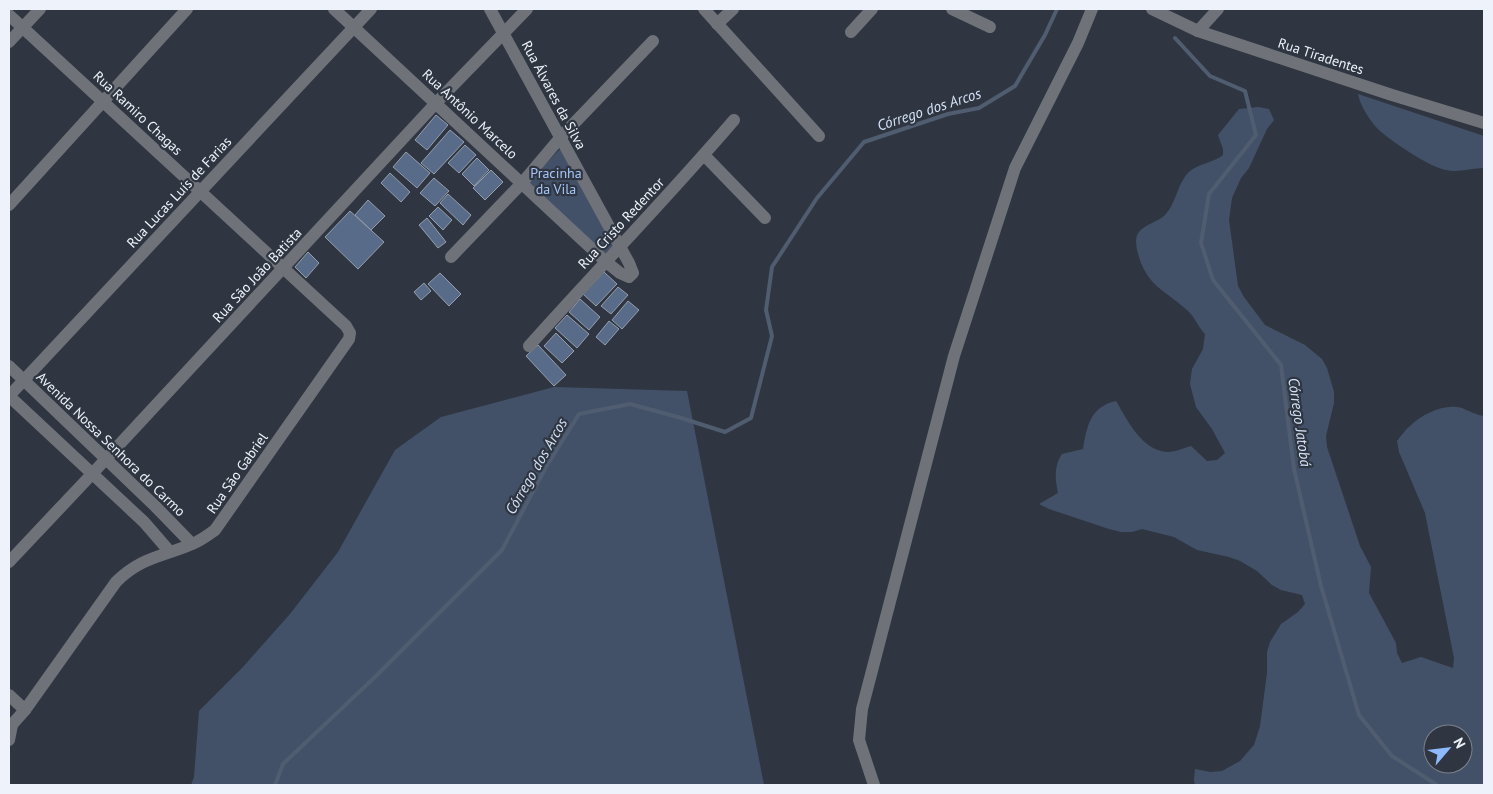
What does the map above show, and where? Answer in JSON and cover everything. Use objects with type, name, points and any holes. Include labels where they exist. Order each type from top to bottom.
[{"type":"street","points":[[9,42],[40,9]]},
{"type":"street","points":[[9,205],[188,9]]},
{"type":"street","name":"Rua Antônio Marcelo","points":[[334,9],[605,260],[620,273],[629,277],[632,275]]},
{"type":"street","name":"Rua Lucas Luís de Farias","points":[[9,396],[371,9]]},
{"type":"street","name":"Rua Álvares da Silva","points":[[490,9],[632,270],[632,275]]},
{"type":"street","name":"Rua São João Batista","points":[[9,562],[283,270],[436,103],[527,9]]},
{"type":"street","points":[[704,9],[819,136]]},
{"type":"street","points":[[717,24],[733,9]]},
{"type":"street","points":[[851,32],[872,9]]},
{"type":"street","points":[[952,9],[990,27]]},
{"type":"street","points":[[874,785],[860,740],[862,710],[954,356],[1015,168],[1078,43],[1092,9]]},
{"type":"street","name":"Rua Tiradentes","points":[[1152,9],[1198,31],[1392,95],[1484,123]]},
{"type":"street","points":[[1198,31],[1218,9]]},
{"type":"street","name":"Rua Ramiro Chagas","points":[[9,15],[283,270],[346,326],[350,333],[350,339]]},
{"type":"street","points":[[451,257],[522,182],[560,138],[653,41]]},
{"type":"street","name":"Rua Cristo Redentor","points":[[529,346],[734,120]]},
{"type":"street","points":[[704,155],[765,218]]},
{"type":"street","name":"Rua São Gabriel","points":[[10,726],[25,710],[116,582],[127,571],[140,563],[192,544],[215,530],[350,339]]},
{"type":"street","name":"Avenida Nossa Senhora do Carmo","points":[[9,366],[192,544]]},
{"type":"street","points":[[9,396],[144,522],[170,552]]},
{"type":"street","points":[[9,695],[25,710]]},
{"type":"street","points":[[9,740],[10,726]]},
{"type":"green space","points":[[1358,94],[1484,136],[1484,168],[1451,171],[1439,168],[1420,159],[1376,127],[1365,112]]},
{"type":"green space","points":[[1258,107],[1269,109],[1274,120],[1267,129],[1249,168],[1241,178],[1232,198],[1229,220],[1238,286],[1265,325],[1305,345],[1322,359],[1327,368],[1334,392],[1334,403],[1326,436],[1327,447],[1360,546],[1371,567],[1369,593],[1396,643],[1397,653],[1402,663],[1421,657],[1453,668],[1454,658],[1425,513],[1399,452],[1397,441],[1406,429],[1415,422],[1441,408],[1462,408],[1484,416],[1484,785],[1195,785],[1195,769],[1210,772],[1222,771],[1240,761],[1254,745],[1260,726],[1267,673],[1267,652],[1270,642],[1281,624],[1298,612],[1305,604],[1302,595],[1281,590],[1272,585],[1257,571],[1240,561],[1197,550],[1174,537],[1142,529],[1132,532],[1121,532],[1049,509],[1039,504],[1058,493],[1056,473],[1062,454],[1083,449],[1088,425],[1095,413],[1107,404],[1116,401],[1131,426],[1143,441],[1159,450],[1171,452],[1191,446],[1207,461],[1217,460],[1225,453],[1212,429],[1196,407],[1190,384],[1192,369],[1203,349],[1205,334],[1190,313],[1150,279],[1141,262],[1136,240],[1142,229],[1165,215],[1169,210],[1182,182],[1189,172],[1223,155],[1218,135],[1239,109]]},
{"type":"green space","name":"Pracinha da Vila","points":[[560,149],[614,246],[604,254],[528,182]]},
{"type":"green space","points":[[554,387],[687,391],[764,785],[191,785],[194,777],[199,711],[243,667],[290,614],[338,552],[395,450],[441,417]]},
{"type":"building","points":[[436,115],[448,125],[427,150],[415,140]]},
{"type":"building","points":[[450,130],[464,142],[434,174],[421,163]]},
{"type":"building","points":[[465,145],[476,155],[459,173],[448,163]]},
{"type":"building","points":[[406,152],[430,173],[417,188],[393,167]]},
{"type":"building","points":[[477,158],[489,170],[474,186],[462,174]]},
{"type":"building","points":[[491,170],[503,182],[485,200],[473,188]]},
{"type":"building","points":[[390,173],[410,192],[401,202],[381,183]]},
{"type":"building","points":[[434,178],[449,191],[435,206],[420,193]]},
{"type":"building","points":[[448,194],[471,215],[463,225],[440,203]]},
{"type":"building","points":[[368,200],[385,216],[371,230],[355,215]]},
{"type":"building","points":[[438,207],[452,220],[443,230],[429,216]]},
{"type":"building","points":[[350,211],[384,242],[358,269],[325,237]]},
{"type":"building","points":[[427,218],[446,242],[438,248],[419,225]]},
{"type":"building","points":[[308,252],[319,263],[306,278],[295,267]]},
{"type":"building","points":[[604,272],[617,284],[596,306],[583,294]]},
{"type":"building","points":[[440,273],[461,294],[449,306],[428,284]]},
{"type":"building","points":[[424,283],[431,291],[421,300],[414,292]]},
{"type":"building","points":[[618,287],[628,295],[611,314],[601,306]]},
{"type":"building","points":[[580,299],[600,317],[589,330],[569,312]]},
{"type":"building","points":[[628,301],[639,310],[622,329],[612,320]]},
{"type":"building","points":[[567,315],[589,334],[577,348],[555,328]]},
{"type":"building","points":[[609,321],[619,329],[605,345],[596,337]]},
{"type":"building","points":[[556,333],[574,351],[562,363],[544,346]]},
{"type":"building","points":[[538,345],[566,375],[554,386],[526,356]]},
{"type":"waterway","name":"Córrego dos Arcos","points":[[275,785],[283,764],[375,677],[502,550],[546,467],[579,414],[630,404],[725,432],[751,418],[772,336],[766,310],[772,267],[817,198],[864,142],[948,114],[979,108],[1015,86],[1045,35],[1057,9]]},
{"type":"waterway","name":"Córrego Jatobá","points":[[1175,38],[1210,76],[1245,91],[1256,135],[1209,194],[1201,243],[1213,280],[1281,365],[1294,469],[1321,586],[1359,715],[1392,756],[1437,785]]}]
